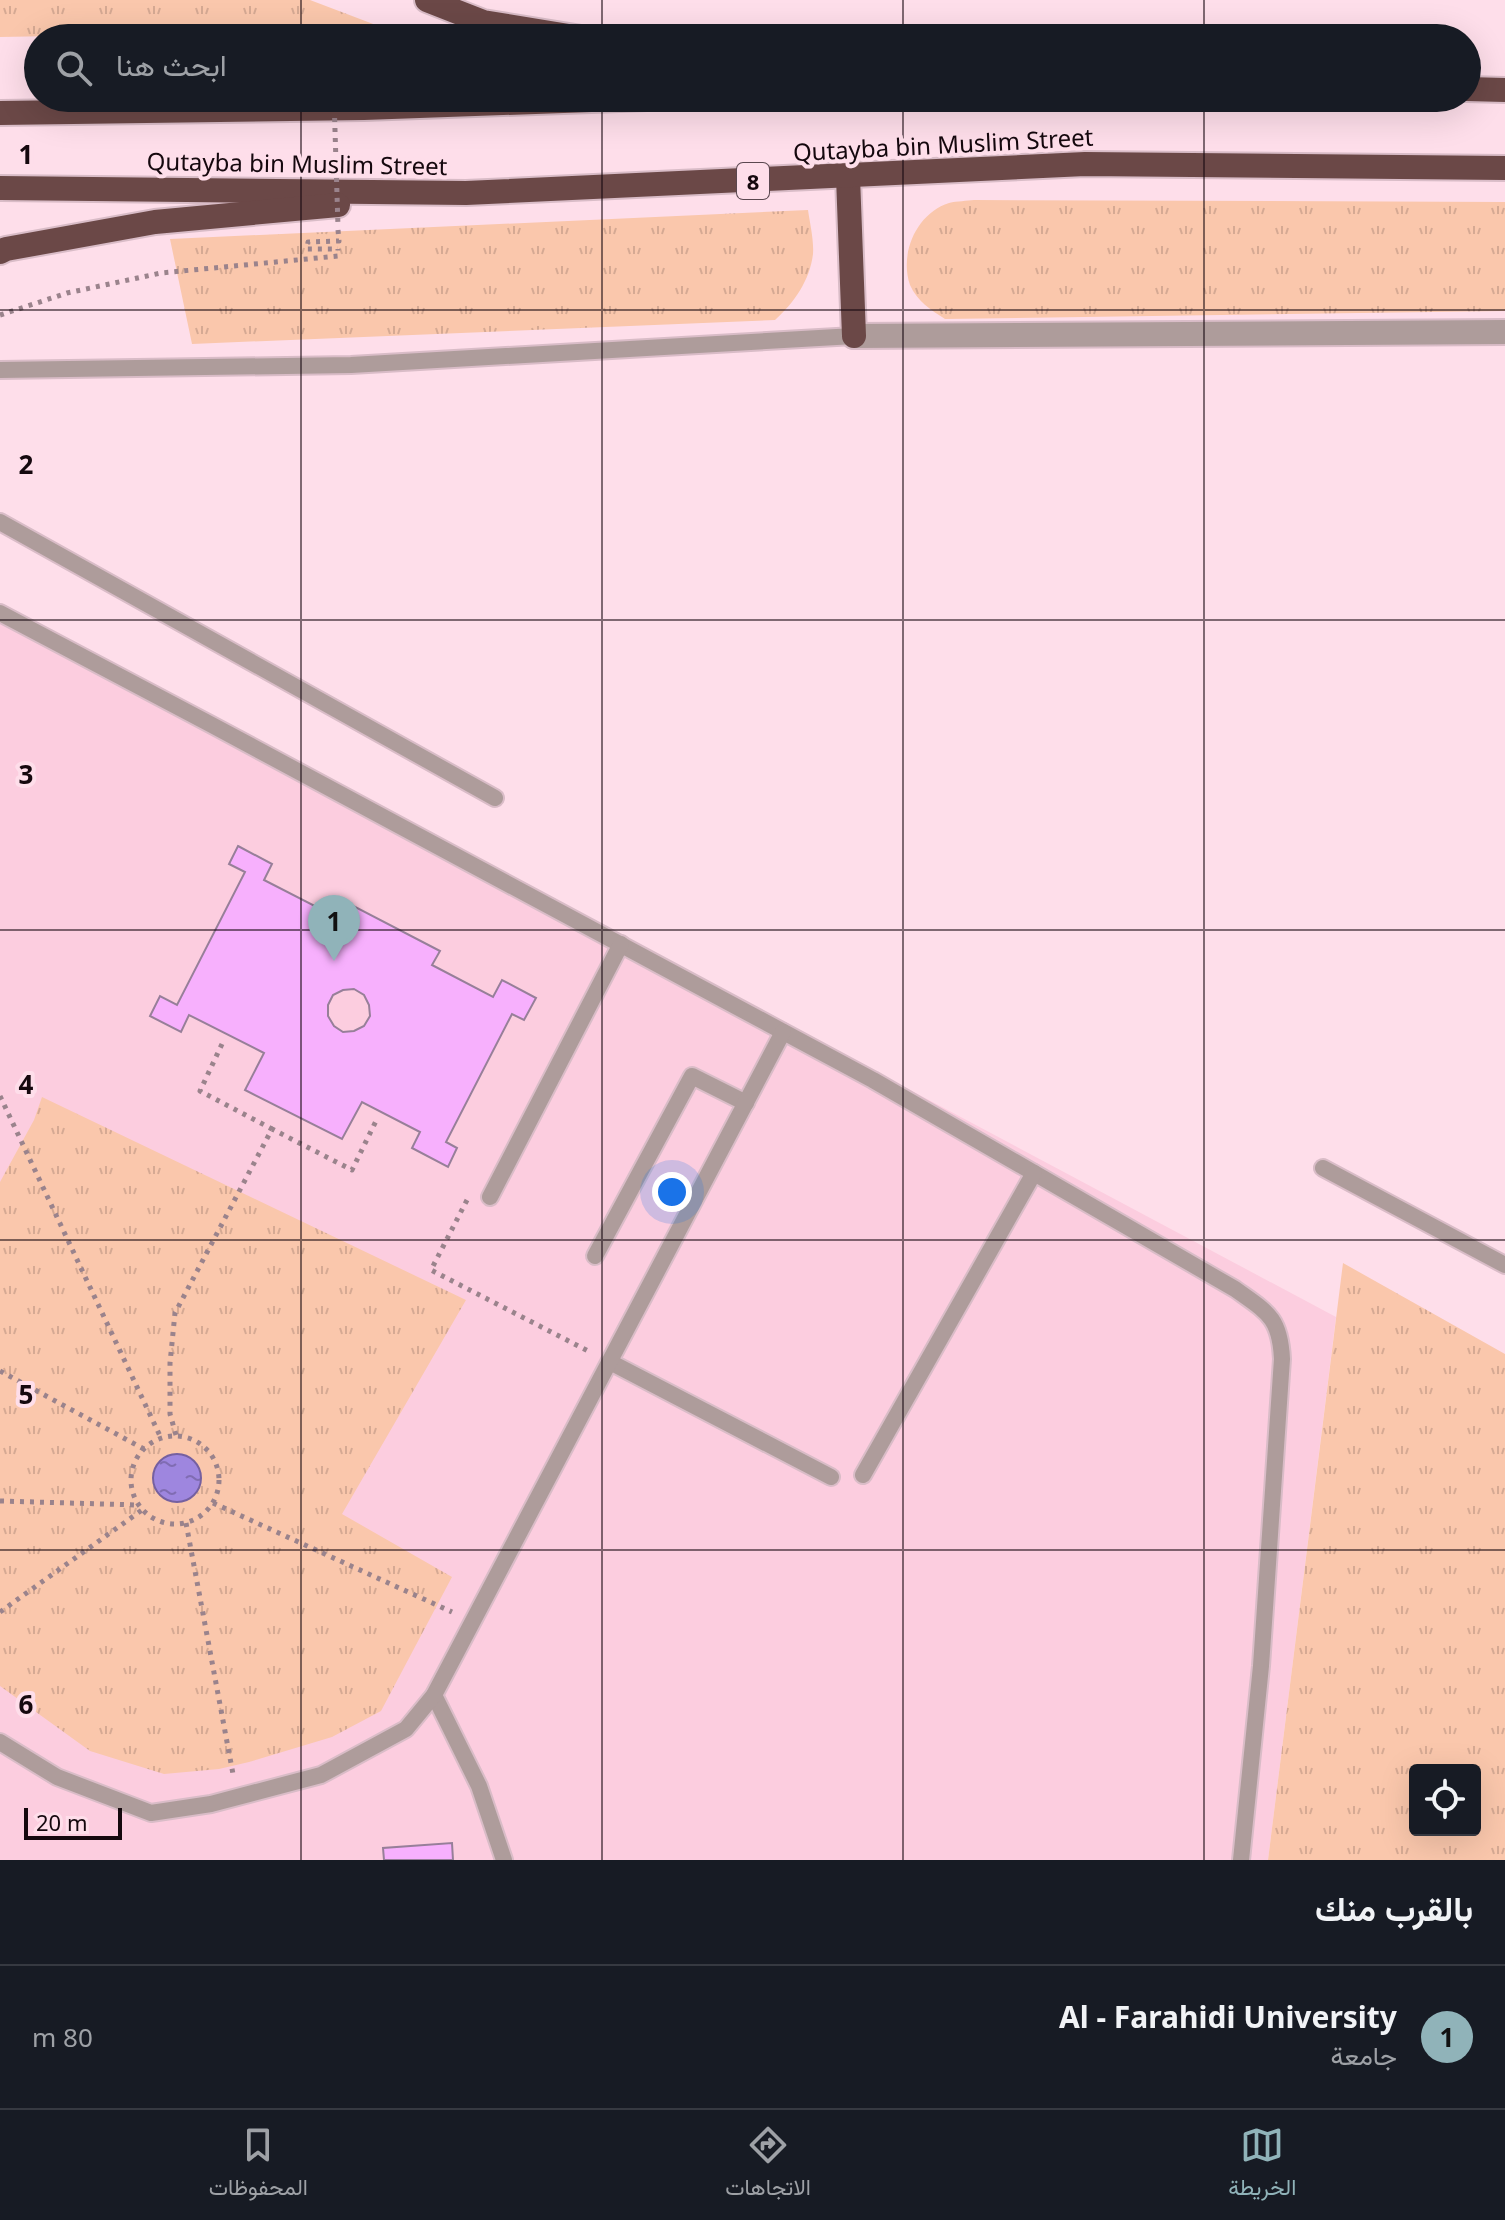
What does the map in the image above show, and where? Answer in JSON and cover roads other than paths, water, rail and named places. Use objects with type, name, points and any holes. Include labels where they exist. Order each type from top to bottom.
[{"type":"highway","points":[[427,0],[495,24]]},
{"type":"highway","points":[[1481,89],[1505,90]]},
{"type":"highway","name":"Qutayba bin Muslim Street","points":[[0,113],[73,112]]},
{"type":"highway","name":"Qutayba bin Muslim Street","points":[[0,188],[466,193],[1085,164],[1505,168]]},
{"type":"highway","points":[[848,177],[854,336]]},
{"type":"highway","points":[[0,252],[155,222],[466,193]]},
{"type":"street","points":[[854,336],[1505,332]]},
{"type":"lane","points":[[0,370],[351,365],[854,336]]},
{"type":"lane","points":[[0,522],[495,798]]},
{"type":"lane","points":[[0,613],[873,1080],[1235,1289],[1269,1314],[1281,1336],[1282,1359],[1261,1666],[1241,1860]]},
{"type":"lane","points":[[490,1197],[621,944]]},
{"type":"lane","points":[[0,1742],[57,1777],[151,1813],[211,1804],[321,1775],[406,1729],[434,1695],[783,1032]]},
{"type":"lane","points":[[595,1256],[692,1076],[746,1103]]},
{"type":"lane","points":[[1323,1168],[1505,1265]]},
{"type":"lane","points":[[863,1475],[1034,1173]]},
{"type":"lane","points":[[610,1362],[831,1477]]},
{"type":"lane","points":[[434,1695],[479,1786],[504,1860]]},
{"type":"water","points":[[177,1454],[194,1461],[201,1478],[194,1495],[177,1502],[160,1495],[153,1478],[160,1461]]},
{"type":"place","name":"Al - Farahidi University","points":[[334,961]]}]
